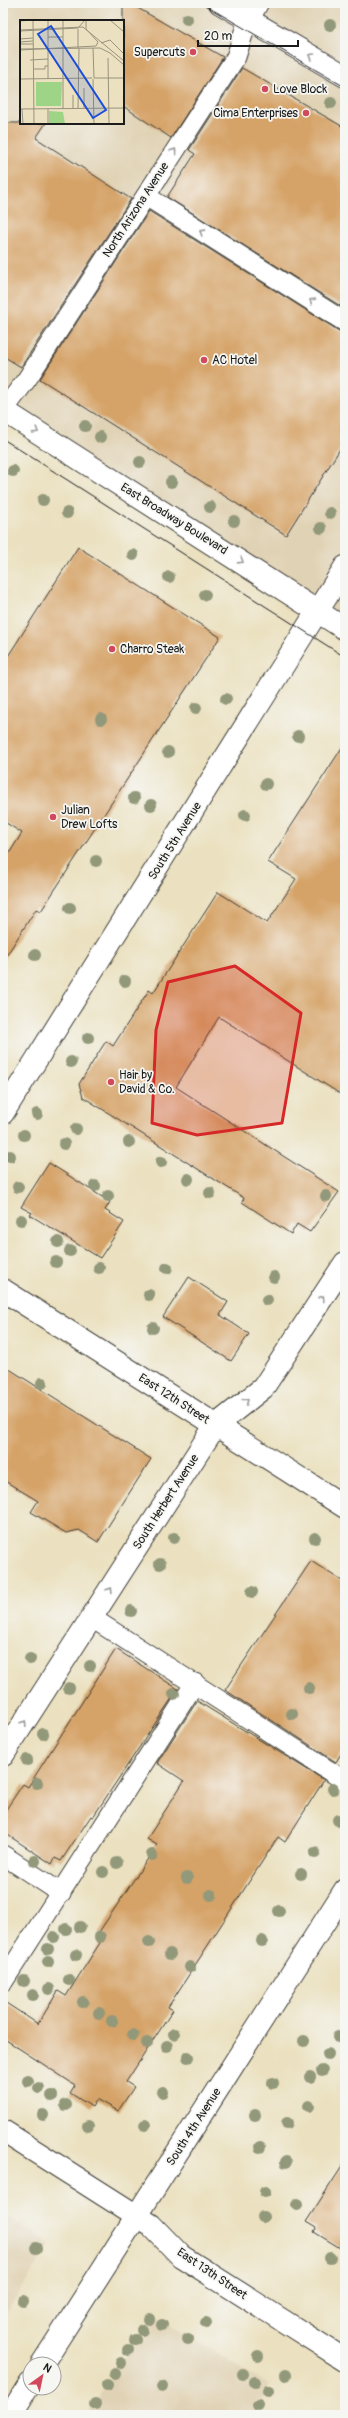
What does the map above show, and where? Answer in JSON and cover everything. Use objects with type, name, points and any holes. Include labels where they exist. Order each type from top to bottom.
[{"type":"street","points":[[220,3],[252,11],[345,76]]},
{"type":"street","name":"East Broadway Boulevard","points":[[3,411],[319,611],[345,629]]},
{"type":"street","name":"South 5th Avenue","points":[[3,1113],[319,611],[345,567]]},
{"type":"street","name":"South Herbert Avenue","points":[[3,1756],[215,1426],[263,1388],[345,1263]]},
{"type":"street","name":"East 12th Street","points":[[3,1290],[215,1426],[345,1507]]},
{"type":"street","name":"South 4th Avenue","points":[[47,2356],[345,1890]]},
{"type":"street","name":"East 13th Street","points":[[3,2131],[151,2225],[181,2256],[345,2360]]},
{"type":"street","points":[[10,2415],[22,2396]]},
{"type":"lane","name":"North Arizona Avenue","points":[[3,411],[27,380],[236,57],[252,11]]},
{"type":"lane","points":[[146,196],[171,219],[345,322]]},
{"type":"lane","points":[[92,1618],[345,1781]]},
{"type":"lane","points":[[3,1982],[195,1683]]},
{"type":"lane","points":[[3,1855],[61,1893]]},
{"type":"highlighted area","points":[[235,966],[301,1013],[282,1123],[197,1135],[152,1123],[156,1030],[168,982]]},
{"type":"shaded area","points":[[3,3],[345,3],[345,634],[3,416]]},
{"type":"shaded area","points":[[3,2214],[51,2244],[3,2318]]},
{"type":"shaded area","points":[[152,2314],[270,2386],[252,2415],[87,2415]]},
{"type":"building","points":[[123,3],[129,3],[223,57],[171,138],[124,107]]},
{"type":"building","points":[[242,68],[345,128],[345,309],[167,197],[195,154],[189,150]]},
{"type":"building","points":[[3,123],[45,124],[36,138],[131,199],[21,367],[3,356]]},
{"type":"building","name":"AC Hotel","points":[[149,211],[339,331],[345,333],[345,441],[286,535],[40,379]]},
{"type":"building","points":[[78,547],[220,637],[41,911],[36,909],[3,961],[3,863],[22,833],[3,821],[3,664]]},
{"type":"building","points":[[345,743],[345,1097],[219,1017],[176,1087],[339,1192],[310,1232],[297,1224],[291,1234],[242,1202],[244,1198],[83,1097],[79,1084],[106,1041],[113,1046],[149,990],[153,993],[218,892],[267,923],[296,879],[268,862]]},
{"type":"building","points":[[49,1163],[110,1202],[105,1210],[124,1222],[100,1258],[30,1215],[32,1213],[21,1207]]},
{"type":"building","points":[[189,1277],[228,1302],[220,1315],[249,1334],[231,1361],[163,1317]]},
{"type":"building","points":[[3,1365],[151,1459],[98,1542],[79,1530],[66,1533],[31,1512],[38,1501],[3,1480]]},
{"type":"building","points":[[311,1561],[345,1583],[345,1747],[336,1762],[225,1690]]},
{"type":"building","points":[[116,1649],[178,1689],[93,1817],[91,1816],[61,1861],[55,1858],[52,1864],[3,1832],[3,1814],[23,1784],[28,1787]]},
{"type":"building","points":[[197,1701],[324,1780],[285,1842],[278,1837],[168,2007],[173,2010],[126,2082],[134,2087],[118,2111],[97,2099],[92,2107],[70,2093],[75,2085],[3,2038],[3,2001],[38,2024],[58,1991],[66,1996],[105,1935],[99,1932],[157,1845],[147,1839],[184,1781],[157,1763]]},
{"type":"building","points":[[345,2162],[345,2251],[314,2232],[316,2228],[306,2222]]},
{"type":"tram line","points":[[201,3],[345,87]]},
{"type":"tram line","points":[[3,439],[345,657]]},
{"type":"place","name":"Supercuts","points":[[193,52]]},
{"type":"place","name":"Love Block","points":[[265,89]]},
{"type":"place","name":"Cima Enterprises","points":[[306,113]]},
{"type":"place","name":"AC Hotel","points":[[204,360]]},
{"type":"place","name":"Charro Steak","points":[[112,649]]},
{"type":"place","name":"Julian Drew Lofts","points":[[53,817]]},
{"type":"place","name":"Hair by David & Co.","points":[[111,1082]]}]
